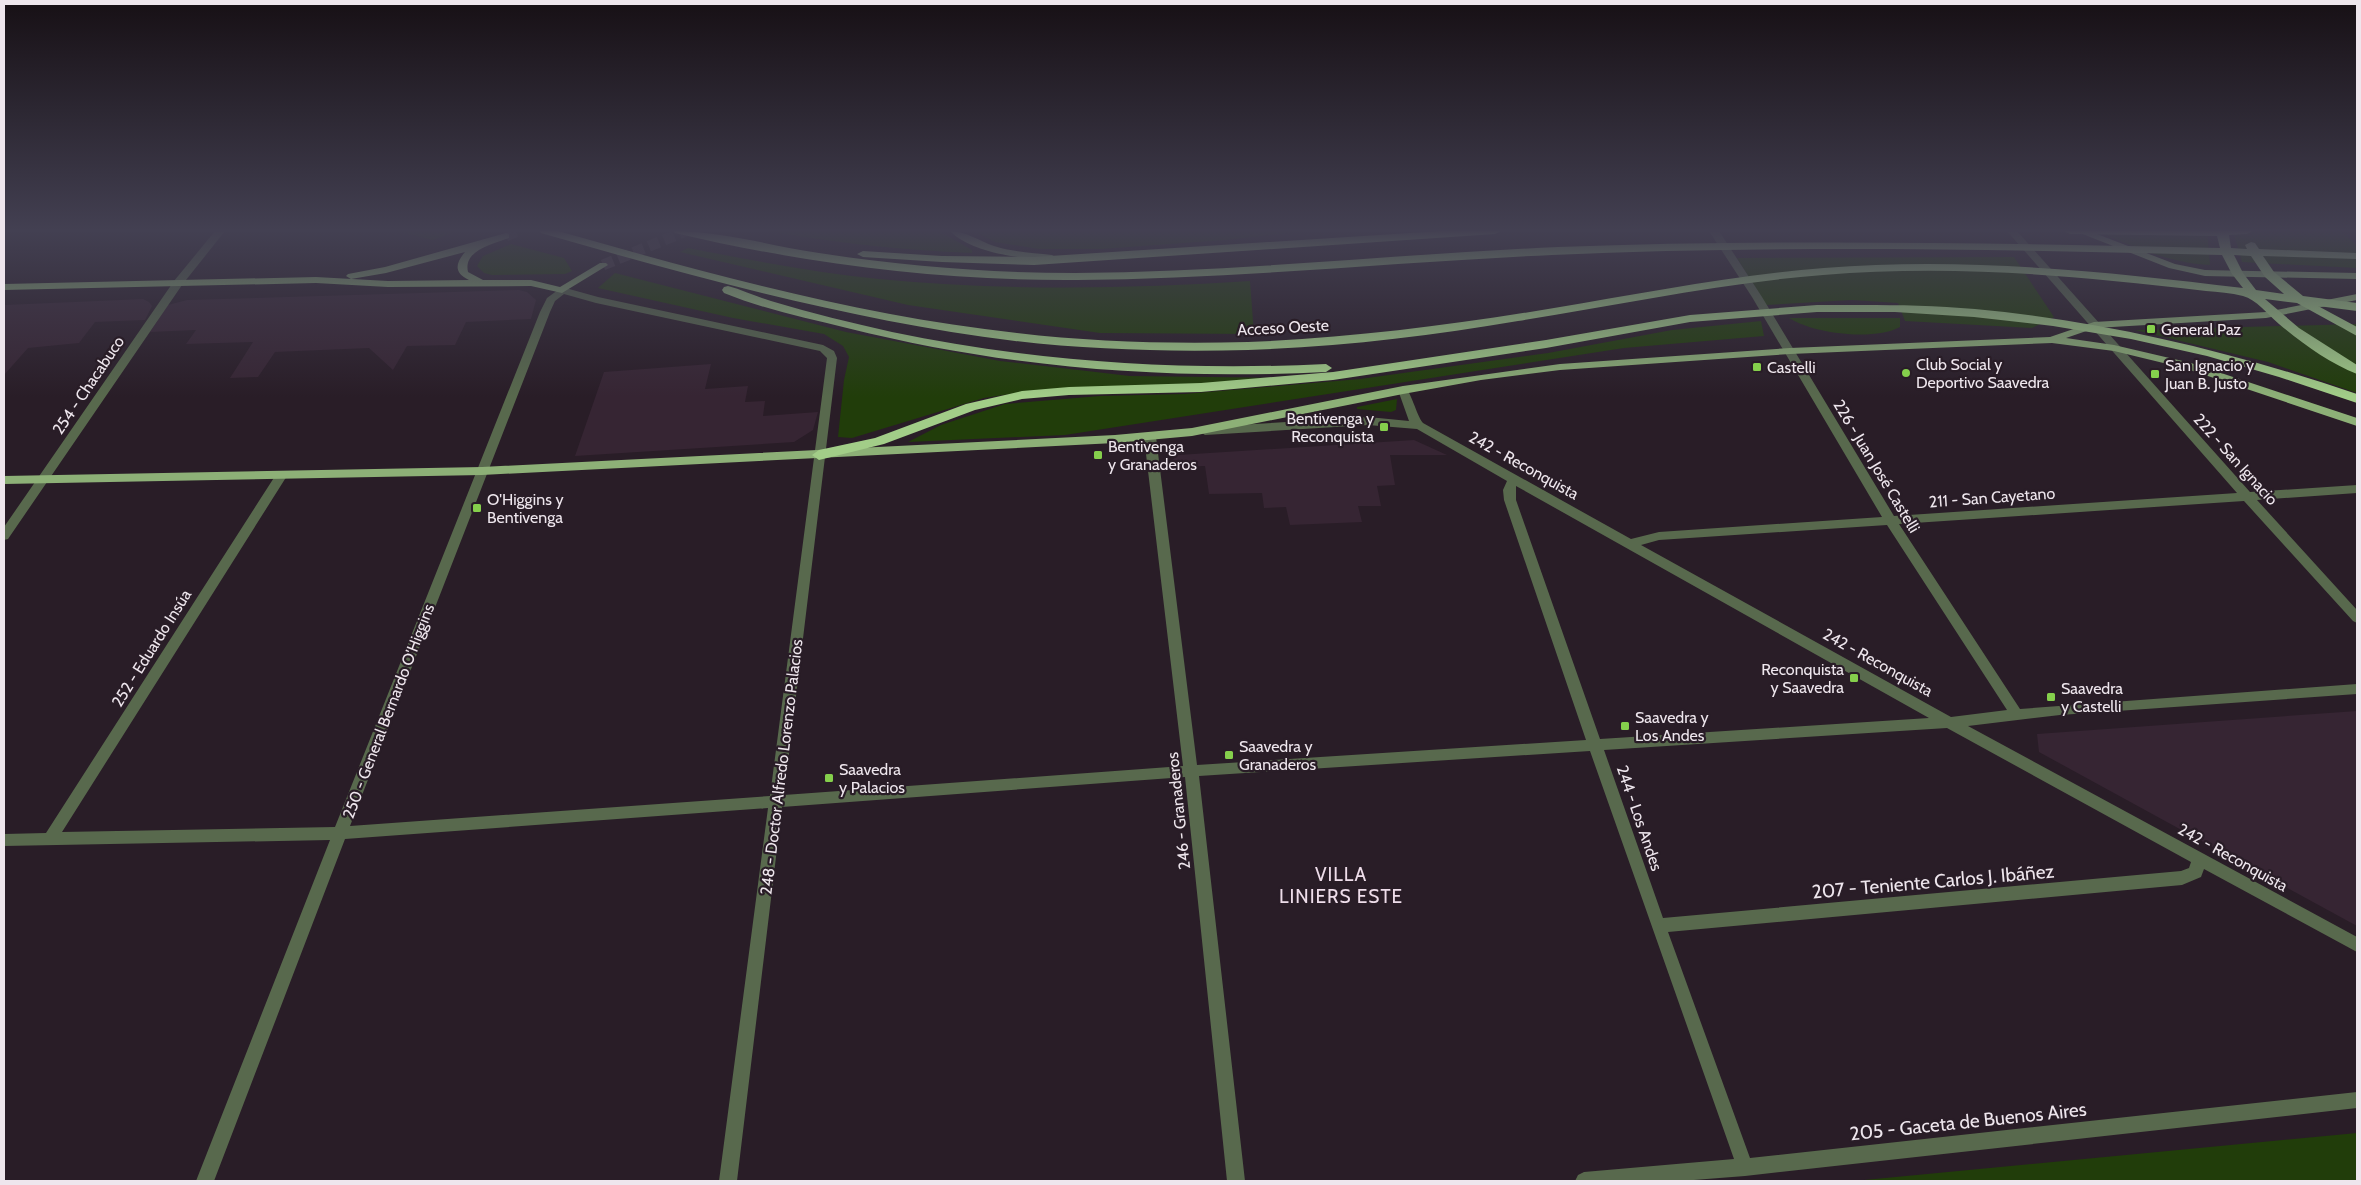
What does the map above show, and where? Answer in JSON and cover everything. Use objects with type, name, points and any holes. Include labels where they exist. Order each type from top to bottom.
[{"type":"highway","points":[[721,286],[730,291],[856,327],[991,353],[1085,366],[1145,370],[1282,370],[1436,360]]},
{"type":"highway","name":"Acceso Oeste","points":[[751,286],[866,314],[948,328],[1106,344],[1172,347],[1301,343],[1375,337],[1471,325],[1690,286]]},
{"type":"highway","name":"Acceso Oeste","points":[[2191,286],[2357,307]]},
{"type":"highway","points":[[2250,286],[2261,300],[2302,336],[2357,370]]},
{"type":"highway","points":[[2283,286],[2314,308],[2357,332]]},
{"type":"highway","points":[[819,455],[886,439],[956,411],[992,400],[1025,394],[1200,388],[1288,382],[1544,344],[1688,319],[1737,313],[1854,308],[1942,311],[1996,316],[2051,323],[2147,340],[2226,357],[2284,373],[2357,399]]},
{"type":"main road","points":[[4,287],[34,286]]},
{"type":"main road","points":[[545,286],[562,290]]},
{"type":"main road","name":"250 - General Bernardo O'Higgins","points":[[562,290],[568,286]]},
{"type":"main road","points":[[2052,340],[2094,324],[2266,315],[2357,297]]},
{"type":"main road","points":[[4,480],[482,471],[1150,437],[1192,432],[1403,390],[1481,377],[1560,367],[1790,351],[2052,340],[2114,348],[2215,373],[2357,422]]},
{"type":"street","name":"254 - Chacabuco","points":[[4,536],[176,286]]},
{"type":"street","name":"226 - Juan José Castelli","points":[[1749,286],[1790,351],[1890,520],[2017,715]]},
{"type":"street","name":"222 - San Ignacio","points":[[2061,286],[2357,618]]},
{"type":"street","name":"248 - Doctor Alfredo Lorenzo Palacios","points":[[562,290],[596,300],[823,348],[830,353],[832,358],[728,1181]]},
{"type":"street","name":"250 - General Bernardo O'Higgins","points":[[205,1181],[544,312],[562,290]]},
{"type":"street","points":[[1403,390],[1412,417],[1419,426]]},
{"type":"street","points":[[1192,432],[1368,421],[1419,426]]},
{"type":"street","name":"242 - Reconquista","points":[[1419,426],[1868,678],[1952,722],[2357,946]]},
{"type":"street","name":"246 - Granaderos","points":[[1150,437],[1191,772],[1236,1181]]},
{"type":"street","name":"252 - Eduardo Insúa","points":[[50,839],[281,476]]},
{"type":"street","name":"244 - Los Andes","points":[[1514,480],[1509,490],[1510,500],[1658,926],[1745,1166]]},
{"type":"street","name":"211 - San Cayetano","points":[[1630,544],[1659,536],[2357,489]]},
{"type":"street","points":[[4,840],[340,833],[1191,772],[1952,722],[2017,715],[2357,688]]},
{"type":"street","name":"207 - Teniente Carlos J. Ibáñez","points":[[1658,926],[2182,878],[2196,872],[2199,858]]},
{"type":"street","name":"205 - Gaceta de Buenos Aires","points":[[1584,1181],[1745,1166],[2357,1100]]},
{"type":"shaded area","points":[[519,290],[527,292],[536,300],[531,319],[466,322],[455,345],[407,346],[393,370],[369,348],[275,352],[258,377],[230,378],[253,342],[186,344],[196,330],[150,332],[168,305],[187,300]]},
{"type":"shaded area","points":[[143,299],[152,306],[145,320],[95,322],[79,343],[28,348],[4,375],[4,305]]},
{"type":"shaded area","points":[[711,364],[705,389],[748,386],[745,402],[765,401],[763,416],[818,412],[813,430],[794,442],[575,456],[604,372]]},
{"type":"shaded area","points":[[1414,440],[1447,455],[1390,455],[1395,485],[1377,486],[1381,506],[1358,506],[1362,522],[1290,525],[1286,507],[1264,508],[1262,493],[1209,494],[1205,466],[1172,467],[1171,461],[1178,455]]},
{"type":"shaded area","points":[[2357,711],[2357,926],[2039,752],[2037,734]]},
{"type":"green space","points":[[600,286],[667,286],[846,332],[1000,361],[1130,376],[1287,378],[1232,383],[1035,390],[984,398],[852,438],[838,437],[844,380],[849,357],[843,346],[824,334],[733,318],[598,288]]},
{"type":"green space","points":[[828,286],[1064,288],[1250,286],[1254,334],[1100,333],[908,305]]},
{"type":"green space","points":[[1754,286],[2034,286],[2054,317],[2032,328],[1905,321],[1898,303],[1852,300],[1766,305]]},
{"type":"green space","points":[[1789,318],[1900,318],[1900,327],[1875,334],[1844,334],[1813,328]]},
{"type":"green space","points":[[1761,321],[1764,336],[1624,348],[1065,435],[908,442],[941,425],[1005,404],[1100,396],[1185,394],[1360,379],[1548,353],[1672,330]]},
{"type":"green space","points":[[2357,324],[2357,393],[2268,362],[2135,330]]},
{"type":"green space","points":[[1397,399],[1396,410],[1391,412],[1357,409],[1357,407]]},
{"type":"green space","points":[[2357,1133],[2357,1181],[1854,1181]]},
{"type":"place","name":"General Paz","points":[[2151,329]]},
{"type":"place","name":"Castelli","points":[[1757,367]]},
{"type":"place","name":"Club Social y Deportivo Saavedra","points":[[1906,373]]},
{"type":"place","name":"San Ignacio y Juan B. Justo","points":[[2155,374]]},
{"type":"place","name":"Bentivenga y Reconquista","points":[[1384,427]]},
{"type":"place","name":"Bentivenga y Granaderos","points":[[1098,455]]},
{"type":"place","name":"O'Higgins y Bentivenga","points":[[477,508]]},
{"type":"place","name":"Reconquista y Saavedra","points":[[1854,678]]},
{"type":"place","name":"Saavedra y Castelli","points":[[2051,697]]},
{"type":"place","name":"Saavedra y Los Andes","points":[[1625,726]]},
{"type":"place","name":"Saavedra y Granaderos","points":[[1229,755]]},
{"type":"place","name":"Saavedra y Palacios","points":[[829,778]]},
{"type":"district","name":"VILLA LINIERS ESTE","points":[[1341,885]]}]
